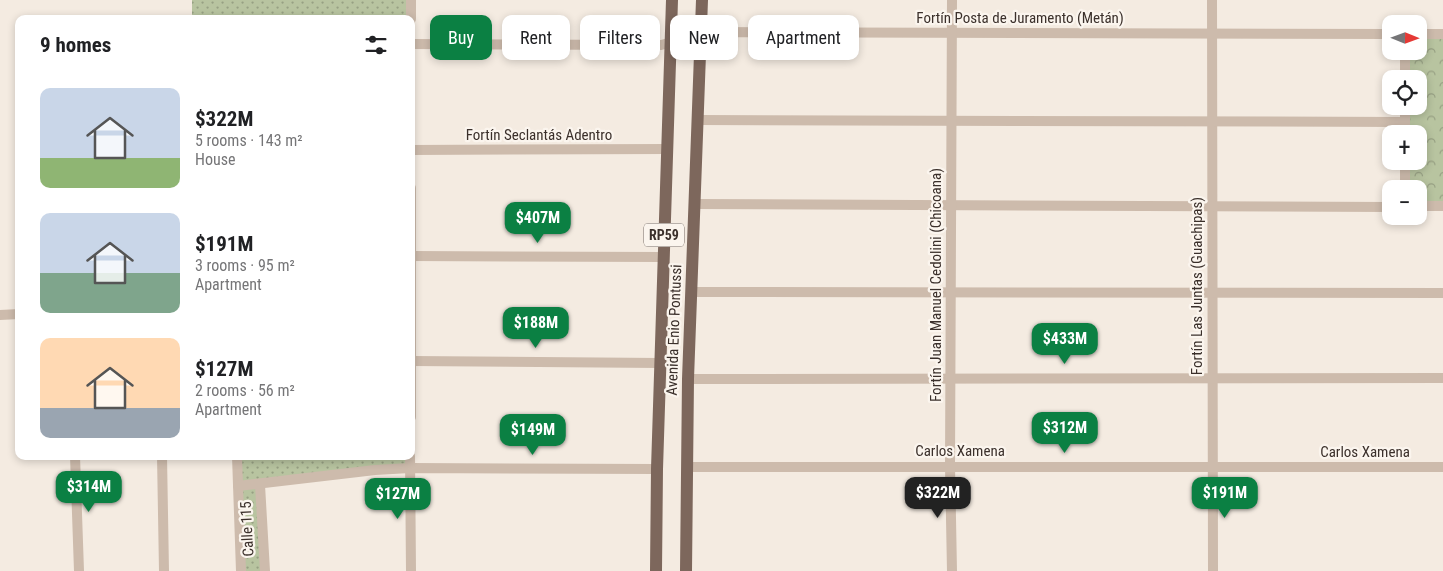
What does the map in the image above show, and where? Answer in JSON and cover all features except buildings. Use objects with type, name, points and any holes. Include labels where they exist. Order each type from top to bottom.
[{"type":"main road","name":"Avenida Enio Pontussi","points":[[672,0],[672,15]]},
{"type":"main road","name":"Avenida Enio Pontussi","points":[[701,15],[702,0]]},
{"type":"main road","name":"Avenida Enio Pontussi","points":[[656,571],[663,257],[671,60]]},
{"type":"main road","name":"Avenida Enio Pontussi","points":[[686,571],[688,379],[699,60]]},
{"type":"street","points":[[411,0],[411,15]]},
{"type":"street","name":"Fortín Juan Manuel Cedolini (Chicoana)","points":[[952,0],[950,466],[952,571]]},
{"type":"street","name":"Fortín Las Juntas (Guachipas)","points":[[1212,0],[1213,571]]},
{"type":"street","name":"Fortín Posta de Juramento (Metán)","points":[[738,33],[1382,34]]},
{"type":"street","points":[[1428,34],[1443,34]]},
{"type":"street","name":"Fortín Posta de Juramento (Metán)","points":[[415,44],[670,44]]},
{"type":"street","points":[[698,120],[1405,122],[1405,115]]},
{"type":"street","name":"Fortín Seclantás Adentro","points":[[415,150],[668,149]]},
{"type":"street","points":[[694,204],[1382,206]]},
{"type":"street","points":[[1427,206],[1443,206]]},
{"type":"street","points":[[415,256],[663,257]]},
{"type":"street","points":[[692,292],[1443,293]]},
{"type":"street","points":[[0,315],[15,314]]},
{"type":"street","points":[[415,361],[660,363]]},
{"type":"street","points":[[688,379],[1443,378]]},
{"type":"street","points":[[75,460],[79,571]]},
{"type":"street","points":[[162,460],[164,571]]},
{"type":"street","points":[[237,460],[241,571]]},
{"type":"street","points":[[410,460],[411,571]]},
{"type":"street","name":"Carlos Xamena","points":[[687,467],[1443,467]]},
{"type":"street","points":[[238,486],[260,485],[375,470],[410,468],[657,469]]},
{"type":"street","name":"Calle 115","points":[[260,485],[265,571]]},
{"type":"green space","points":[[192,0],[409,0],[409,15],[192,15]]},
{"type":"green space","points":[[1428,37],[1443,37],[1443,204],[1427,204],[1427,180],[1408,180],[1407,170],[1427,170],[1427,125],[1407,125],[1407,115],[1427,115],[1427,70],[1407,70],[1407,60],[1428,60]]},
{"type":"green space","points":[[238,460],[408,460],[408,467],[260,482],[263,571],[243,571]]}]
